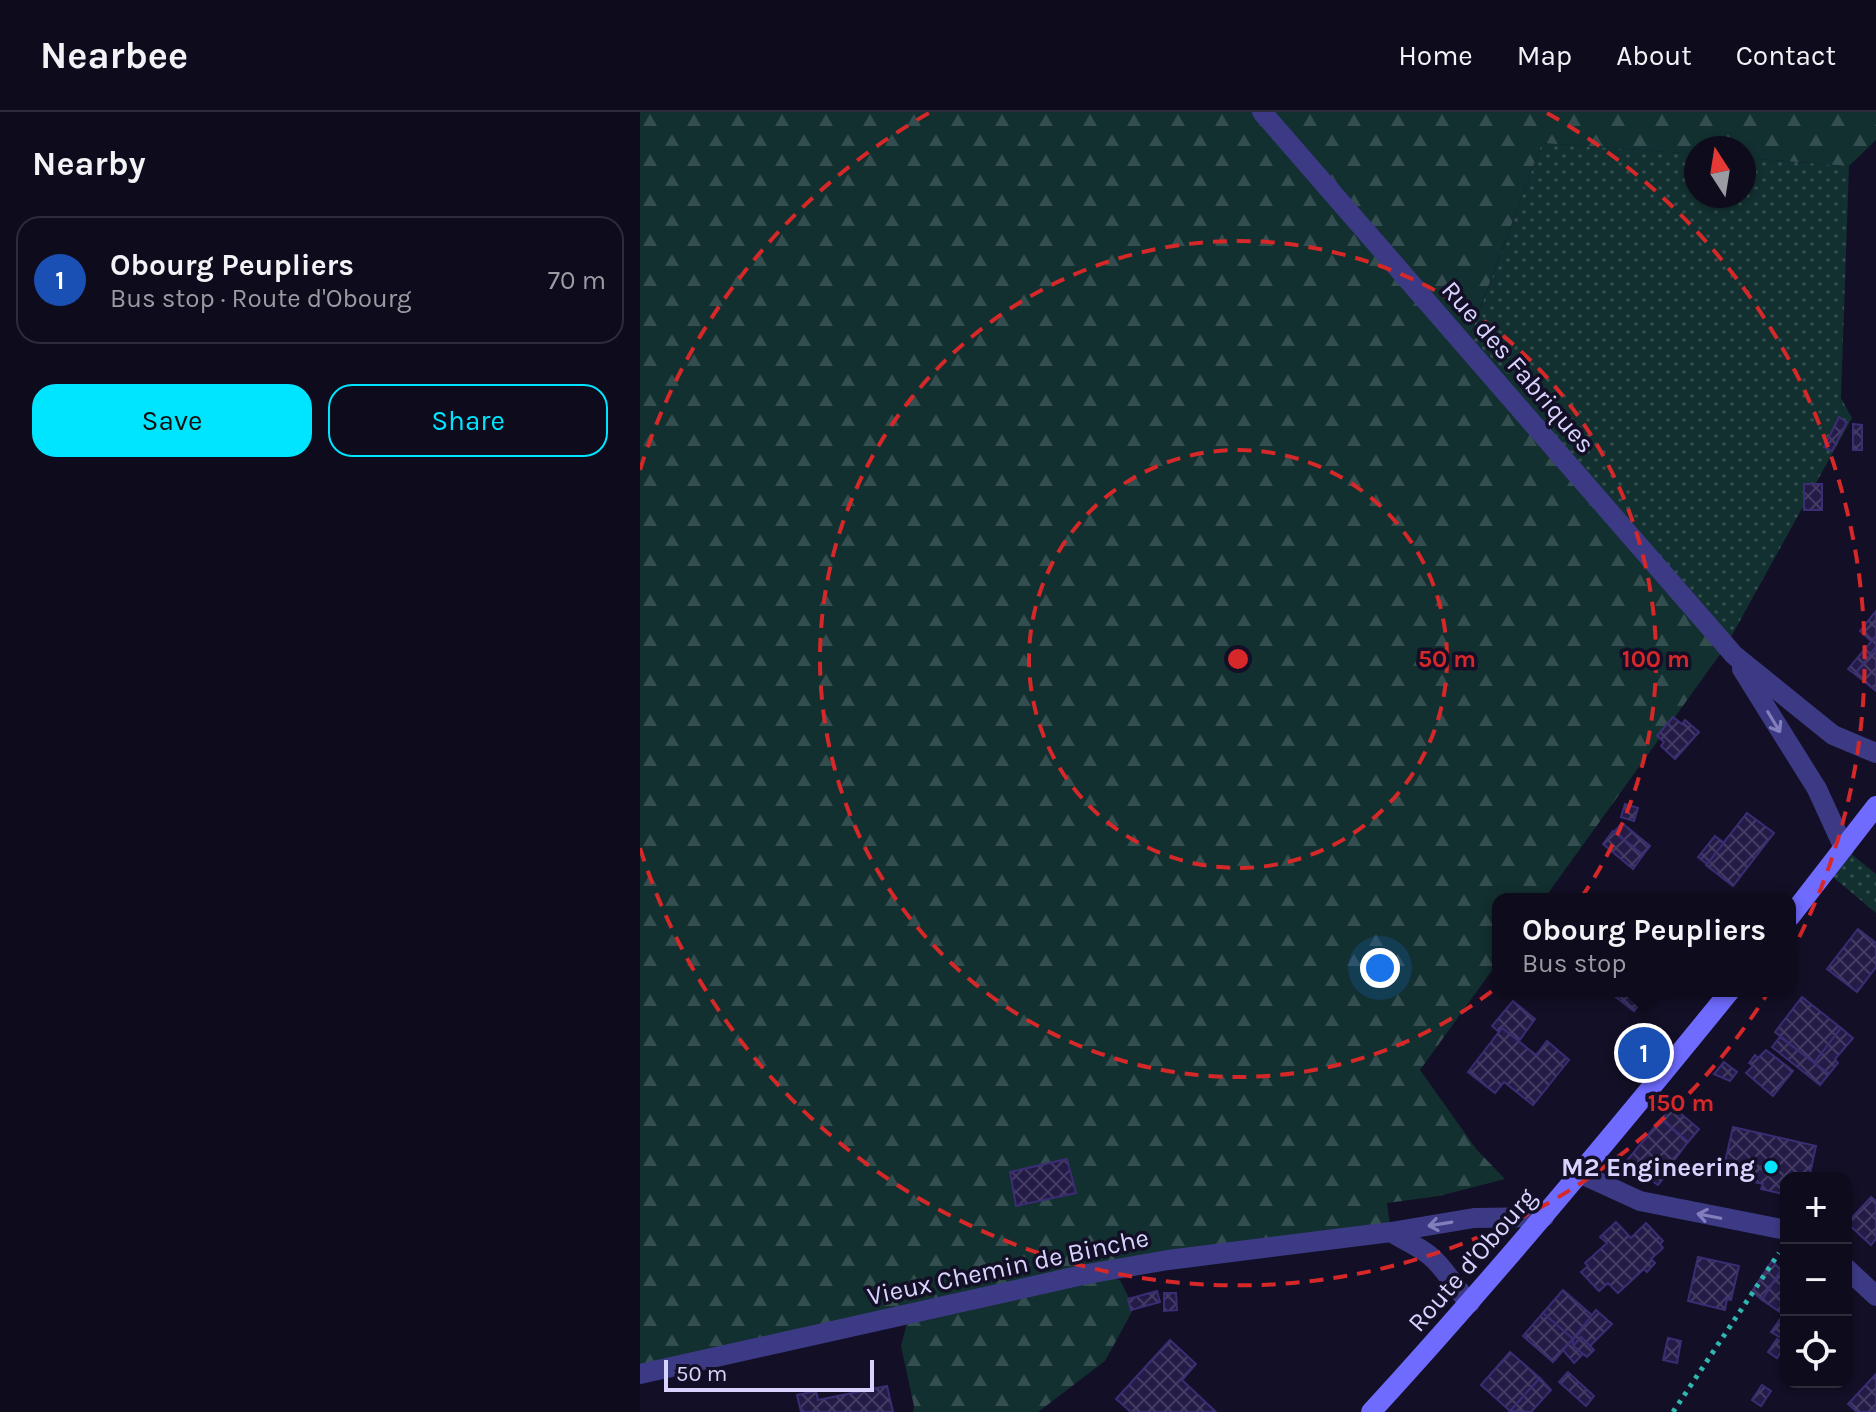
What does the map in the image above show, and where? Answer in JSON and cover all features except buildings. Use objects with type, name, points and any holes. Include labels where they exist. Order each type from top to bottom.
[{"type":"main road","points":[[1796,909],[1876,806]]},
{"type":"main road","name":"Route d'Obourg","points":[[1371,1412],[1581,1174],[1725,997]]},
{"type":"street","name":"Rue des Fabriques","points":[[1262,112],[1734,655],[1817,789],[1844,848]]},
{"type":"street","name":"Rue des Fabriques","points":[[1734,655],[1833,735],[1876,753]]},
{"type":"street","points":[[1581,1174],[1640,1201],[1780,1229]]},
{"type":"street","name":"Vieux Chemin de Binche","points":[[640,1374],[1087,1274],[1474,1218],[1544,1217]]},
{"type":"street","points":[[1391,1232],[1429,1255],[1445,1271],[1453,1287],[1470,1303]]},
{"type":"street","points":[[1852,1274],[1876,1296]]},
{"type":"path","points":[[1673,1412],[1785,1244]]},
{"type":"green space","points":[[640,112],[1876,112],[1876,140],[1849,166],[1756,159],[1756,136],[1684,136],[1684,153],[1542,143],[1466,346],[1726,646],[1548,893],[1492,893],[1492,970],[1420,1070],[1477,1150],[1505,1179],[1439,1196],[1387,1203],[1391,1232],[1090,1275],[1120,1280],[1134,1308],[1105,1361],[1038,1412],[913,1412],[901,1346],[909,1315],[640,1374]]},
{"type":"green space","points":[[1542,143],[1684,153],[1684,208],[1756,208],[1756,159],[1849,166],[1841,398],[1852,418],[1726,646],[1466,347]]},
{"type":"green space","points":[[1844,848],[1876,874],[1876,913],[1827,872]]},
{"type":"place","name":"Obourg Peupliers","points":[[1644,1053]]},
{"type":"place","name":"M2 Engineering","points":[[1771,1167]]}]
